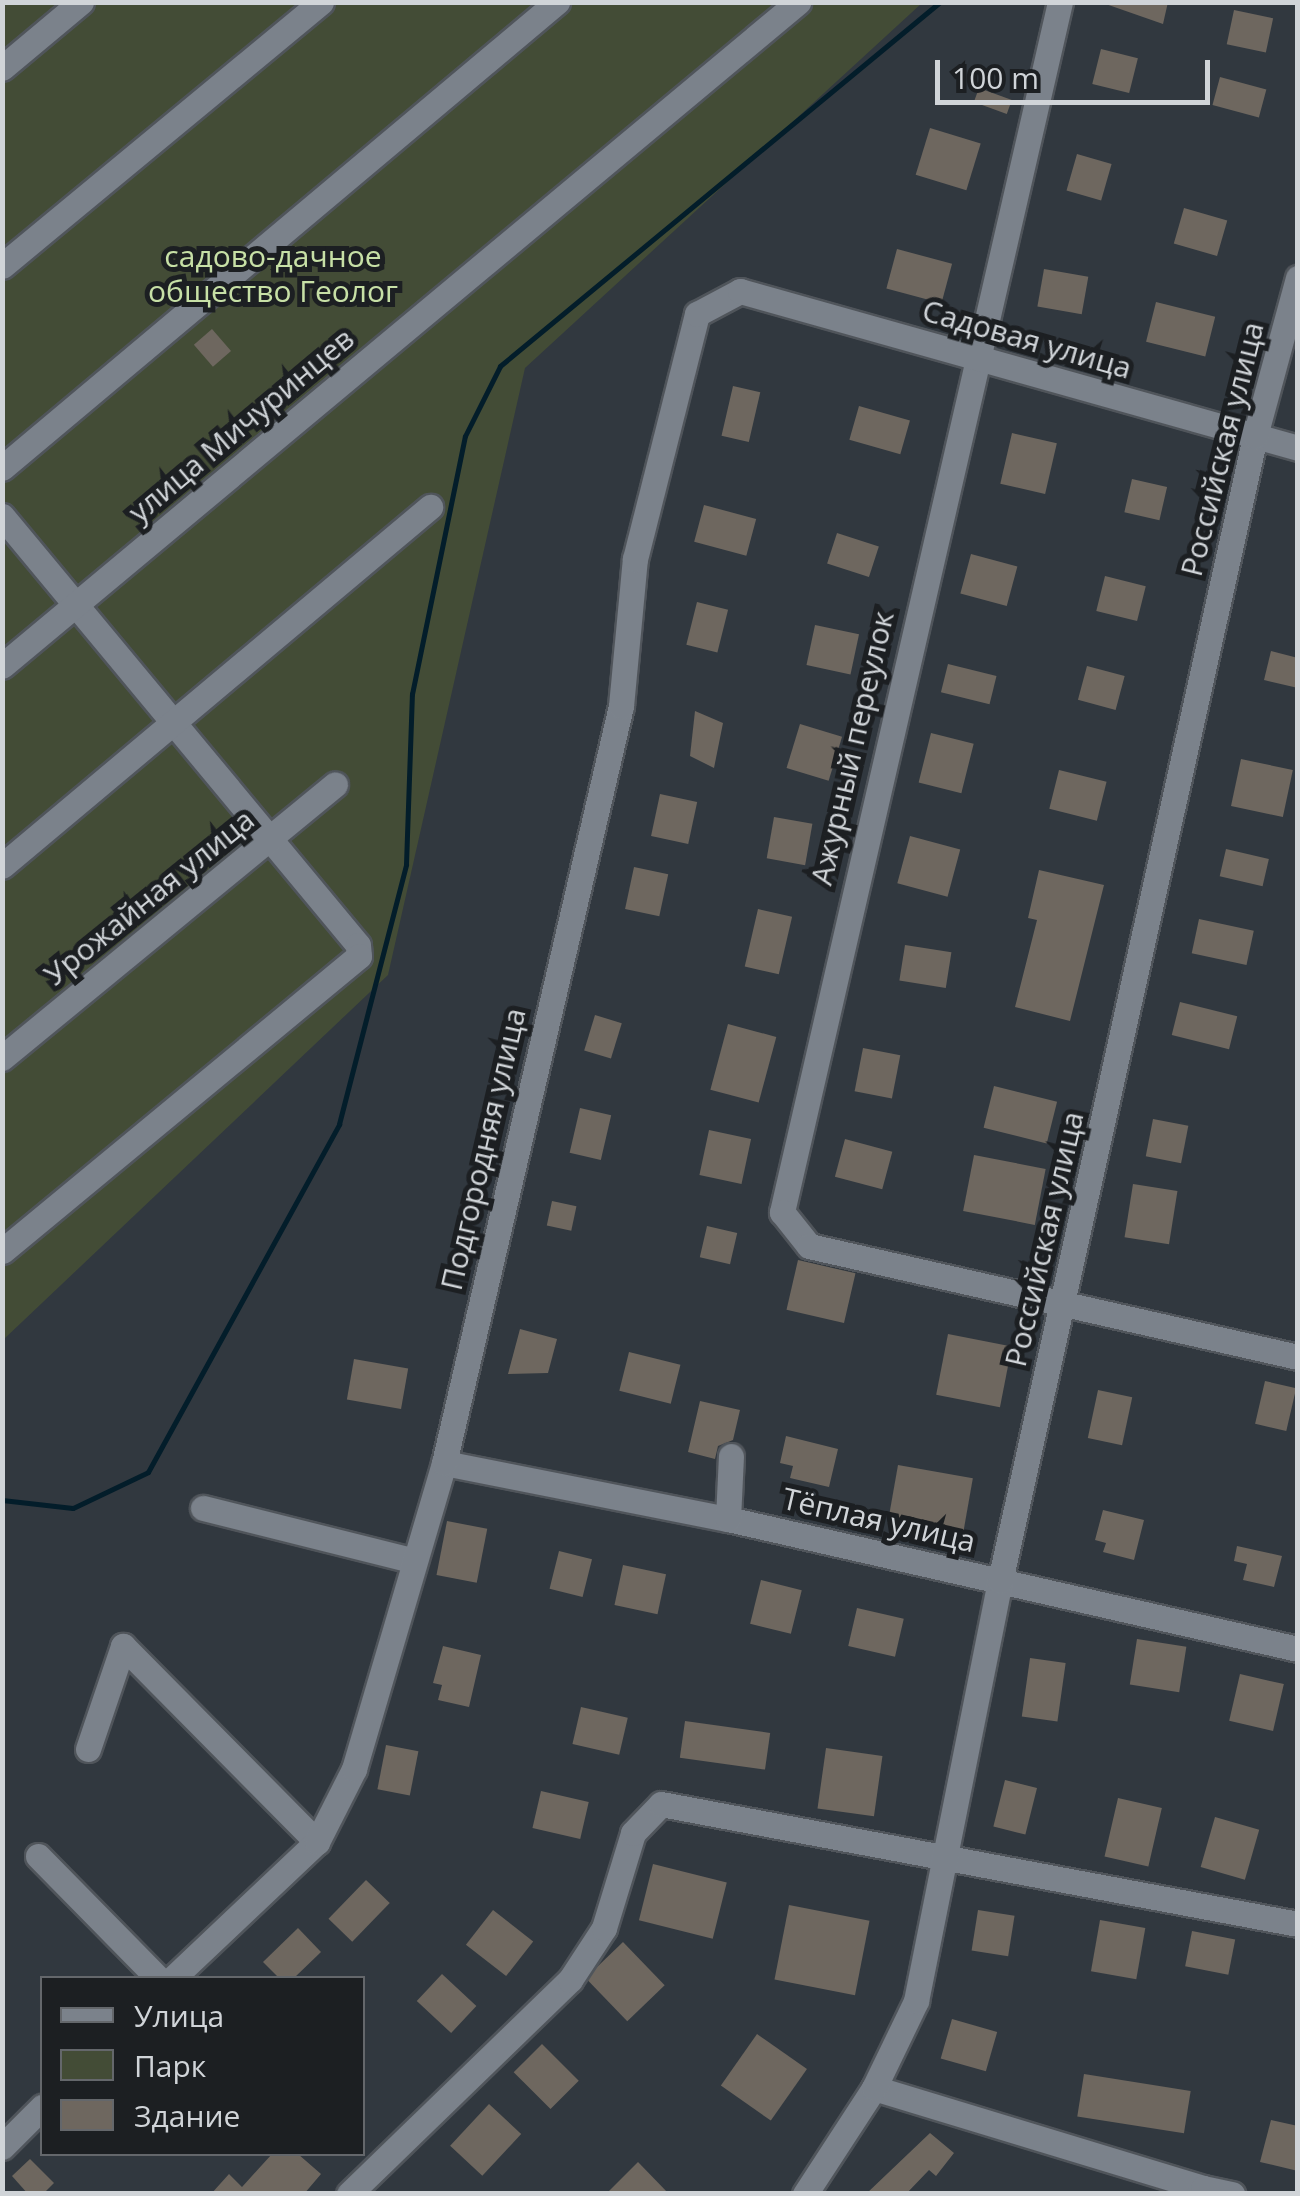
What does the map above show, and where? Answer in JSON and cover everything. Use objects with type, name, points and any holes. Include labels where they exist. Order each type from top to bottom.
[{"type":"street","points":[[2,68],[81,2]]},
{"type":"street","points":[[2,266],[321,2]]},
{"type":"street","points":[[2,468],[557,2]]},
{"type":"street","name":"улица Мичуринцев","points":[[2,666],[798,2]]},
{"type":"street","name":"Ажурный переулок","points":[[1060,2],[782,1212],[809,1246],[1064,1301]]},
{"type":"street","name":"Российская улица","points":[[805,2194],[874,2088],[916,2001],[949,1856],[1000,1580],[1255,436],[1298,278]]},
{"type":"street","name":"Садовая улица","points":[[740,291],[1298,448]]},
{"type":"street","name":"Подгородняя улица","points":[[175,1976],[316,1842],[354,1770],[412,1560],[444,1463],[621,706],[636,559],[689,334],[708,302],[740,291]]},
{"type":"street","points":[[2,866],[430,507]]},
{"type":"street","points":[[2,516],[358,945],[353,968],[2,1251]]},
{"type":"street","name":"Урожайная улица","points":[[2,1058],[335,784]]},
{"type":"street","points":[[1064,1301],[1298,1357]]},
{"type":"street","points":[[728,1519],[732,1456]]},
{"type":"street","name":"Тёплая улица","points":[[444,1463],[728,1519],[1298,1650]]},
{"type":"street","points":[[203,1508],[412,1560]]},
{"type":"street","points":[[88,1749],[123,1646],[316,1842]]},
{"type":"street","points":[[349,2194],[570,1980],[604,1928],[644,1814],[678,1803],[1298,1924]]},
{"type":"street","points":[[38,1856],[156,1976]]},
{"type":"street","points":[[874,2088],[1201,2190],[1232,2194]]},
{"type":"street","points":[[2,2147],[40,2109]]},
{"type":"green space","name":"садово-дачное общество Геолог","points":[[3,3],[922,3],[525,368],[388,975],[3,1340]]},
{"type":"building","points":[[1100,2],[1168,2],[1163,24]]},
{"type":"building","points":[[1234,10],[1273,18],[1266,53],[1227,44]]},
{"type":"building","points":[[1101,49],[1138,58],[1129,93],[1092,84]]},
{"type":"building","points":[[1220,77],[1266,89],[1259,117],[1212,105]]},
{"type":"building","points":[[979,88],[1012,100],[1007,114],[974,102]]},
{"type":"building","points":[[930,128],[981,143],[966,190],[916,175]]},
{"type":"building","points":[[1077,154],[1112,164],[1101,200],[1067,191]]},
{"type":"building","points":[[1184,208],[1227,220],[1217,256],[1174,244]]},
{"type":"building","points":[[897,249],[952,264],[941,303],[886,289]]},
{"type":"building","points":[[1044,269],[1088,277],[1082,314],[1037,306]]},
{"type":"building","points":[[1156,302],[1215,317],[1205,357],[1146,342]]},
{"type":"building","points":[[212,329],[231,351],[213,367],[194,345]]},
{"type":"building","points":[[733,386],[760,392],[749,442],[722,436]]},
{"type":"building","points":[[859,406],[910,421],[900,454],[849,440]]},
{"type":"building","points":[[1012,433],[1057,443],[1045,494],[1000,484]]},
{"type":"building","points":[[1132,479],[1167,487],[1159,520],[1124,512]]},
{"type":"building","points":[[704,505],[756,519],[746,556],[694,542]]},
{"type":"building","points":[[837,533],[879,547],[869,577],[827,563]]},
{"type":"building","points":[[971,554],[1017,566],[1007,606],[960,594]]},
{"type":"building","points":[[1105,576],[1146,586],[1137,621],[1096,611]]},
{"type":"building","points":[[697,602],[728,610],[717,652],[686,645]]},
{"type":"building","points":[[815,625],[859,634],[850,674],[806,665]]},
{"type":"building","points":[[1271,651],[1298,658],[1298,688],[1264,680]]},
{"type":"building","points":[[948,664],[997,676],[989,704],[941,692]]},
{"type":"building","points":[[1087,666],[1125,676],[1116,710],[1078,700]]},
{"type":"building","points":[[695,711],[723,723],[714,768],[690,756]]},
{"type":"building","points":[[800,724],[842,737],[829,781],[787,768]]},
{"type":"building","points":[[931,733],[974,744],[961,793],[919,782]]},
{"type":"building","points":[[1241,759],[1293,770],[1283,817],[1231,806]]},
{"type":"building","points":[[1059,770],[1107,782],[1097,821],[1049,809]]},
{"type":"building","points":[[660,794],[697,802],[688,844],[651,836]]},
{"type":"building","points":[[774,817],[812,824],[805,865],[767,858]]},
{"type":"building","points":[[910,836],[960,849],[948,897],[897,883]]},
{"type":"building","points":[[1226,849],[1269,859],[1263,886],[1220,876]]},
{"type":"building","points":[[634,867],[668,874],[659,916],[625,909]]},
{"type":"building","points":[[1039,870],[1104,885],[1070,1021],[1015,1007],[1037,920],[1028,918]]},
{"type":"building","points":[[758,909],[792,917],[779,974],[745,966]]},
{"type":"building","points":[[1199,919],[1254,931],[1246,965],[1192,953]]},
{"type":"building","points":[[905,945],[951,952],[946,988],[899,981]]},
{"type":"building","points":[[1180,1002],[1237,1016],[1229,1049],[1172,1035]]},
{"type":"building","points":[[595,1015],[622,1023],[611,1059],[584,1050]]},
{"type":"building","points":[[728,1024],[776,1037],[759,1103],[710,1090]]},
{"type":"building","points":[[863,1048],[900,1055],[892,1098],[855,1091]]},
{"type":"building","points":[[994,1086],[1057,1102],[1047,1143],[984,1128]]},
{"type":"building","points":[[580,1108],[611,1115],[601,1160],[570,1153]]},
{"type":"building","points":[[1153,1119],[1188,1126],[1181,1163],[1146,1156]]},
{"type":"building","points":[[709,1130],[751,1139],[741,1184],[699,1175]]},
{"type":"building","points":[[845,1139],[892,1152],[882,1189],[835,1177]]},
{"type":"building","points":[[974,1155],[1046,1169],[1035,1225],[963,1211]]},
{"type":"building","points":[[1133,1184],[1177,1191],[1169,1244],[1125,1237]]},
{"type":"building","points":[[552,1201],[576,1206],[571,1231],[547,1225]]},
{"type":"building","points":[[707,1226],[737,1233],[730,1264],[700,1257]]},
{"type":"building","points":[[798,1260],[855,1273],[844,1323],[787,1310]]},
{"type":"building","points":[[520,1329],[557,1339],[548,1373],[508,1374]]},
{"type":"building","points":[[948,1334],[1012,1346],[1000,1407],[936,1395]]},
{"type":"building","points":[[629,1352],[680,1365],[671,1404],[619,1391]]},
{"type":"building","points":[[354,1359],[408,1369],[401,1409],[347,1399]]},
{"type":"building","points":[[1265,1381],[1296,1388],[1286,1431],[1255,1424]]},
{"type":"building","points":[[1098,1390],[1132,1397],[1122,1445],[1088,1438]]},
{"type":"building","points":[[700,1401],[740,1410],[733,1440],[718,1446],[715,1459],[688,1452]]},
{"type":"building","points":[[786,1436],[838,1449],[829,1487],[790,1478],[793,1466],[780,1463]]},
{"type":"building","points":[[898,1465],[973,1478],[963,1536],[888,1523]]},
{"type":"building","points":[[1103,1510],[1144,1520],[1134,1560],[1103,1552],[1106,1543],[1095,1540]]},
{"type":"building","points":[[447,1521],[487,1529],[477,1583],[437,1575]]},
{"type":"building","points":[[1237,1546],[1282,1556],[1274,1587],[1243,1580],[1247,1564],[1234,1561]]},
{"type":"building","points":[[559,1551],[592,1559],[583,1597],[550,1589]]},
{"type":"building","points":[[623,1565],[666,1574],[658,1614],[614,1605]]},
{"type":"building","points":[[761,1580],[802,1590],[791,1634],[750,1624]]},
{"type":"building","points":[[857,1608],[904,1619],[895,1657],[848,1646]]},
{"type":"building","points":[[1137,1639],[1186,1647],[1179,1692],[1130,1684]]},
{"type":"building","points":[[443,1646],[481,1655],[469,1707],[438,1700],[442,1685],[433,1683]]},
{"type":"building","points":[[1030,1658],[1066,1663],[1057,1721],[1022,1716]]},
{"type":"building","points":[[1240,1674],[1284,1684],[1273,1731],[1229,1721]]},
{"type":"building","points":[[581,1707],[628,1718],[619,1755],[572,1744]]},
{"type":"building","points":[[685,1721],[770,1733],[765,1770],[680,1758]]},
{"type":"building","points":[[386,1745],[418,1751],[410,1795],[377,1789]]},
{"type":"building","points":[[826,1748],[882,1756],[874,1816],[818,1808]]},
{"type":"building","points":[[1005,1780],[1037,1788],[1025,1835],[993,1827]]},
{"type":"building","points":[[541,1791],[589,1802],[580,1839],[532,1828]]},
{"type":"building","points":[[1118,1798],[1162,1808],[1148,1867],[1105,1856]]},
{"type":"building","points":[[1215,1817],[1259,1830],[1245,1880],[1201,1867]]},
{"type":"building","points":[[653,1864],[727,1882],[713,1939],[639,1920]]},
{"type":"building","points":[[366,1880],[390,1903],[352,1942],[328,1919]]},
{"type":"building","points":[[789,1905],[869,1921],[855,1995],[774,1980]]},
{"type":"building","points":[[493,1910],[533,1941],[506,1976],[466,1945]]},
{"type":"building","points":[[978,1910],[1015,1916],[1008,1956],[972,1950]]},
{"type":"building","points":[[1100,1920],[1145,1928],[1136,1979],[1091,1971]]},
{"type":"building","points":[[298,1928],[321,1952],[296,1976],[277,1976],[263,1962]]},
{"type":"building","points":[[1192,1931],[1235,1939],[1228,1975],[1185,1966]]},
{"type":"building","points":[[623,1942],[665,1985],[627,2021],[586,1978]]},
{"type":"building","points":[[442,1974],[476,2006],[451,2033],[417,2001]]},
{"type":"building","points":[[952,2019],[997,2032],[986,2071],[941,2058]]},
{"type":"building","points":[[757,2034],[807,2069],[771,2121],[721,2086]]},
{"type":"building","points":[[542,2044],[579,2081],[550,2109],[514,2072]]},
{"type":"building","points":[[1084,2074],[1191,2091],[1184,2133],[1077,2116]]},
{"type":"building","points":[[489,2104],[521,2134],[482,2176],[450,2146]]},
{"type":"building","points":[[1271,2120],[1298,2126],[1298,2171],[1260,2162]]},
{"type":"building","points":[[930,2133],[954,2153],[936,2176],[929,2170],[906,2194],[866,2194]]},
{"type":"building","points":[[270,2156],[300,2156],[321,2174],[304,2194],[211,2194],[229,2174],[242,2187]]},
{"type":"building","points":[[30,2159],[54,2183],[43,2194],[28,2194],[12,2176]]},
{"type":"building","points":[[638,2162],[669,2194],[606,2194]]},
{"type":"waterway","points":[[2,1500],[73,1508],[148,1472],[339,1124],[406,864],[412,694],[465,436],[500,366],[940,2]]}]
